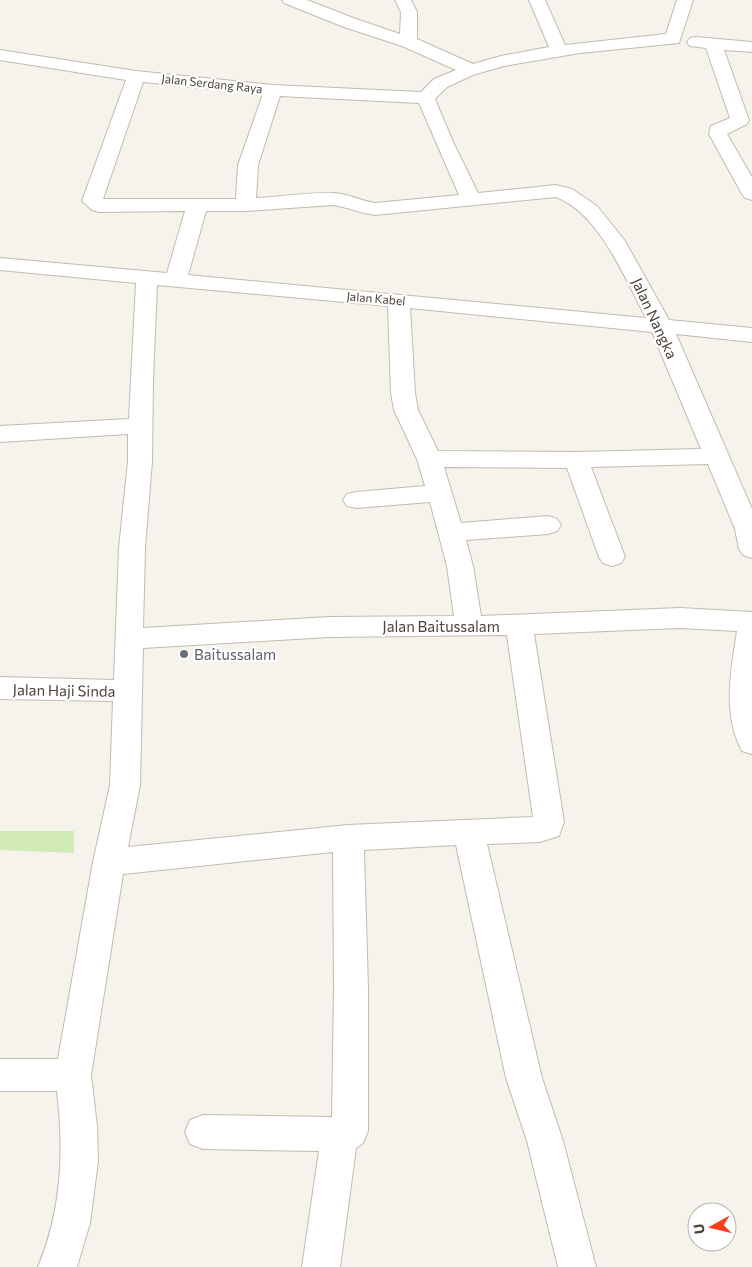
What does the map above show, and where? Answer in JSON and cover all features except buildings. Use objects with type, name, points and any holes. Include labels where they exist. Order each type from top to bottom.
[{"type":"street","points":[[290,0],[365,29],[408,42],[472,70]]},
{"type":"street","points":[[403,0],[409,12],[408,42]]},
{"type":"street","points":[[537,0],[559,50]]},
{"type":"street","points":[[673,39],[684,0]]},
{"type":"street","points":[[471,198],[444,142],[426,98],[435,86],[472,70],[559,50],[673,39],[752,47]]},
{"type":"street","points":[[713,44],[740,120],[722,127],[718,130],[718,134],[752,194]]},
{"type":"street","name":"Jalan Serdang Raya","points":[[0,55],[136,76],[274,90],[426,98]]},
{"type":"street","name":"Jalan Nangka","points":[[136,76],[92,201],[99,206],[246,205],[341,200],[366,209],[375,209],[556,191],[575,198],[590,210],[618,245],[660,326],[750,536]]},
{"type":"street","points":[[246,205],[248,165],[274,90]]},
{"type":"street","points":[[176,280],[197,206]]},
{"type":"street","name":"Jalan Kabel","points":[[0,264],[399,300],[752,335]]},
{"type":"street","points":[[57,1267],[63,1255],[71,1223],[80,1161],[79,1126],[73,1075],[109,862],[125,785],[132,548],[140,461],[141,380],[147,277]]},
{"type":"street","points":[[399,300],[403,393],[412,425],[429,458],[440,493],[460,566],[469,626]]},
{"type":"street","points":[[0,434],[141,426]]},
{"type":"street","points":[[429,458],[576,460],[716,456]]},
{"type":"street","points":[[576,460],[612,557]]},
{"type":"street","points":[[356,500],[440,493]]},
{"type":"street","points":[[450,532],[548,525]]},
{"type":"street","name":"Jalan Baitussalam","points":[[130,639],[329,627],[518,625],[680,618],[752,623]]},
{"type":"street","points":[[752,623],[748,686],[742,702],[752,743]]},
{"type":"street","points":[[109,862],[348,838],[548,827],[549,822],[518,625]]},
{"type":"street","name":"Jalan Haji Sinda","points":[[0,688],[128,691]]},
{"type":"street","points":[[469,832],[524,1078],[545,1141],[577,1267]]},
{"type":"street","points":[[203,1132],[347,1134],[350,1131],[351,989],[348,838]]},
{"type":"street","points":[[0,1075],[73,1075]]},
{"type":"street","points":[[321,1267],[340,1134]]},
{"type":"green space","points":[[0,831],[74,831],[74,853],[0,850]]},
{"type":"place","name":"Baitussalam","points":[[184,654]]}]
